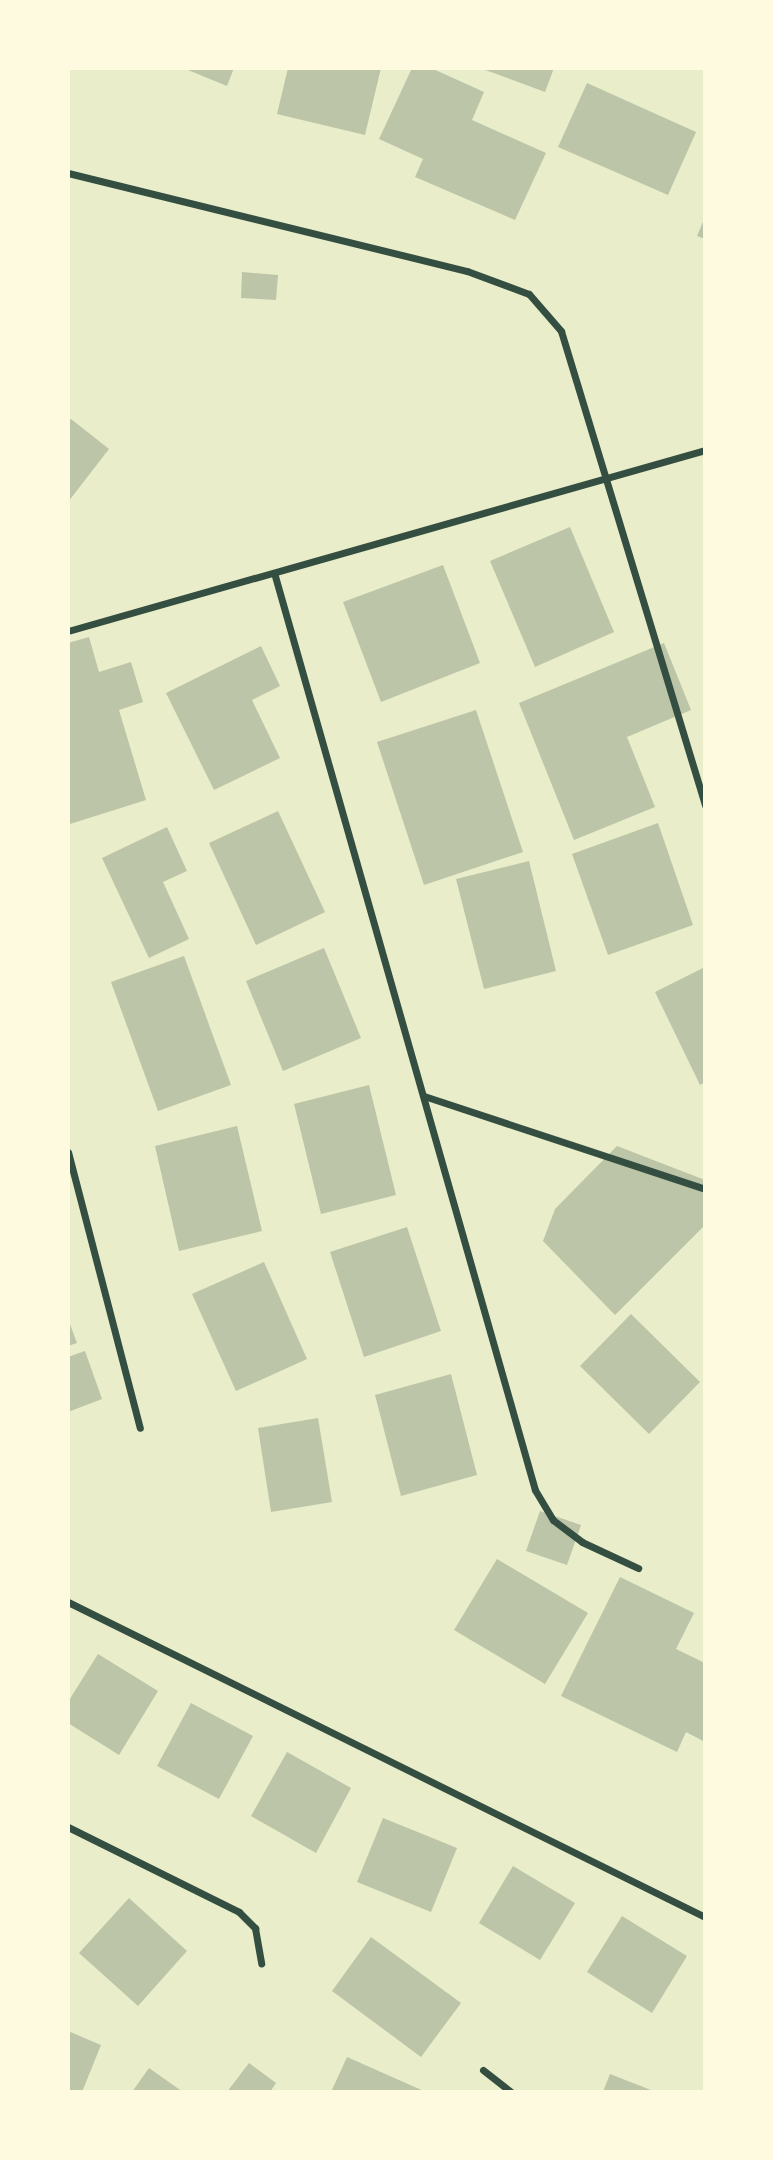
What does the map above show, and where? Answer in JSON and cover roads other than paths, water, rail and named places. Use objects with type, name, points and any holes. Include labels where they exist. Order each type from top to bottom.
[{"type":"street","points":[[68,173],[467,271],[528,295],[561,331],[705,806]]},
{"type":"street","points":[[68,631],[275,576],[605,477],[705,450]]},
{"type":"street","points":[[275,576],[535,1490],[553,1520],[582,1542],[638,1568]]},
{"type":"street","points":[[424,1096],[705,1189]]},
{"type":"street","points":[[68,1152],[139,1429]]},
{"type":"street","points":[[68,1602],[705,1917]]},
{"type":"street","points":[[68,1828],[239,1912],[255,1928],[261,1963]]},
{"type":"street","points":[[483,2070],[512,2092]]}]
